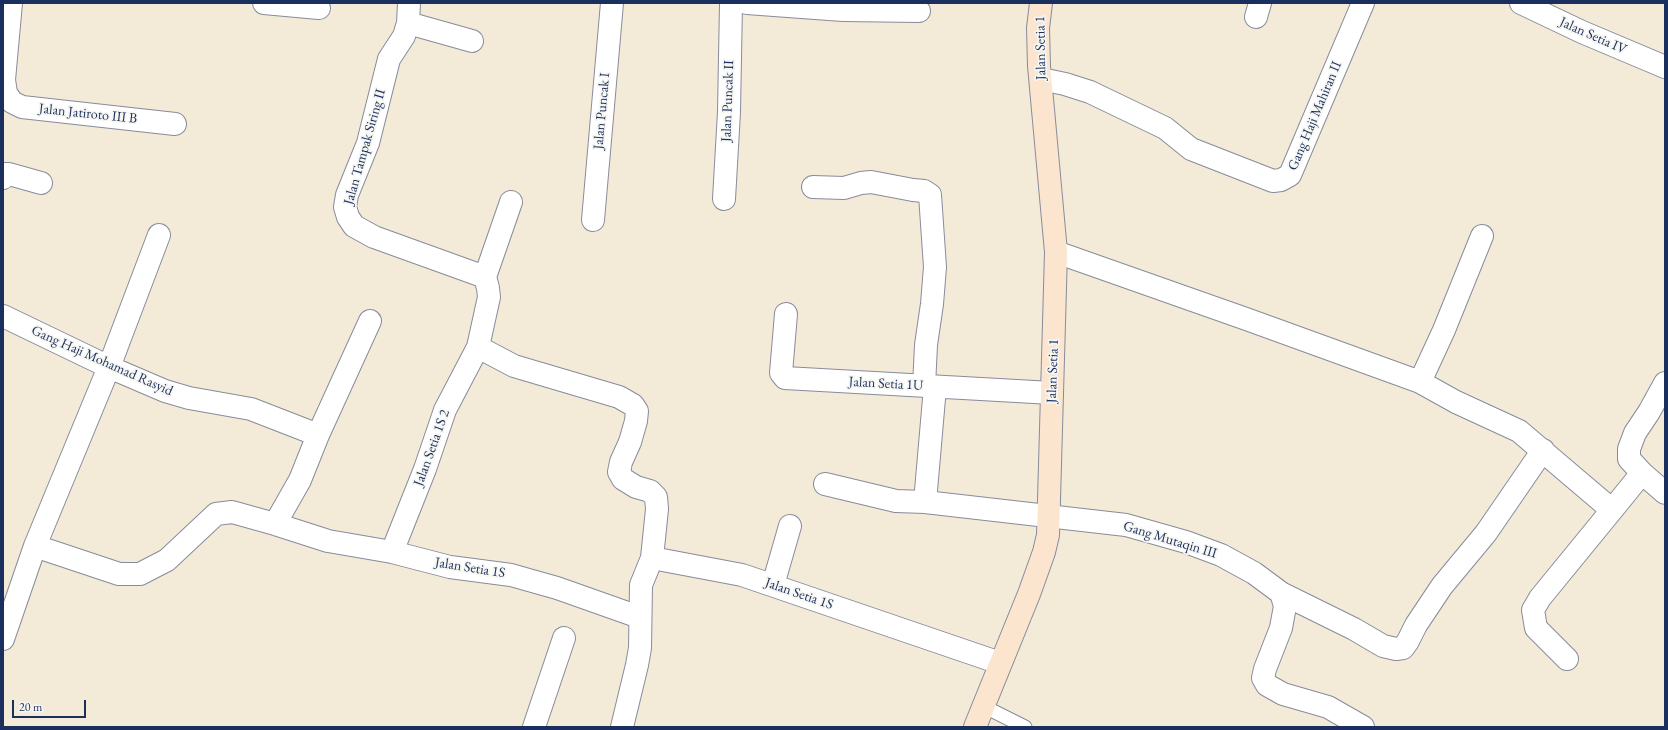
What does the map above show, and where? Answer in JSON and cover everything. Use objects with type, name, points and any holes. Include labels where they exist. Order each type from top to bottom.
[{"type":"street","name":"Jalan Jatiroto III B","points":[[11,3],[4,80],[6,93],[12,102],[22,107],[175,124]]},
{"type":"street","points":[[264,3],[319,8]]},
{"type":"street","name":"Jalan Puncak I","points":[[592,220],[612,3]]},
{"type":"street","name":"Jalan Puncak II","points":[[724,199],[729,112],[731,3]]},
{"type":"street","points":[[747,3],[919,11]]},
{"type":"street","name":"Jalan Setia 1","points":[[975,727],[1029,594],[1044,552],[1048,535],[1056,252],[1041,79],[1038,28],[1041,3]]},
{"type":"street","name":"Gang Haji Mahiran II","points":[[1041,79],[1065,84],[1090,92],[1165,128],[1191,150],[1273,181],[1281,180],[1290,175],[1363,3]]},
{"type":"street","name":"Jalan Setia IV","points":[[1521,3],[1582,32],[1665,67]]},
{"type":"street","points":[[409,13],[472,41]]},
{"type":"street","name":"Jalan Tampak Siring II","points":[[409,13],[404,36],[389,59],[368,143],[347,195],[345,207],[348,217],[354,226],[374,237],[485,277]]},
{"type":"street","points":[[3,178],[5,174],[9,174],[40,183]]},
{"type":"street","points":[[813,187],[844,188],[861,183],[872,182],[924,191],[930,195],[935,267],[932,304],[926,345],[930,386],[925,502]]},
{"type":"street","points":[[511,202],[485,277],[489,297],[478,347],[514,366],[619,397],[633,405],[637,411],[636,421],[630,442],[621,462],[619,472],[623,479],[636,487],[650,491],[656,497],[657,509],[652,558],[641,585],[639,616],[640,648],[638,665],[622,727]]},
{"type":"street","points":[[3,640],[36,546],[109,367],[159,235]]},
{"type":"street","points":[[1420,382],[1444,330],[1482,236]]},
{"type":"street","points":[[1056,252],[1420,382],[1519,431],[1612,510]]},
{"type":"street","name":"Jalan Setia 1U","points":[[786,314],[781,373],[785,378],[1052,393]]},
{"type":"street","name":"Gang Haji Mohamad Rasyid","points":[[3,316],[109,367],[165,391],[190,398],[251,409],[318,435]]},
{"type":"street","points":[[275,524],[300,480],[318,435],[370,321]]},
{"type":"street","name":"Jalan Setia 1S 2","points":[[392,552],[425,469],[445,410],[478,347]]},
{"type":"street","points":[[1665,383],[1649,412],[1635,433],[1628,449],[1629,459],[1642,473],[1665,493]]},
{"type":"street","name":"Gang Mutaqin III","points":[[1049,516],[1126,525],[1186,542],[1221,555],[1247,569],[1281,593],[1354,629],[1383,646],[1396,649],[1402,648],[1408,641],[1416,625],[1442,586],[1486,533],[1543,450]]},
{"type":"street","points":[[1567,659],[1536,628],[1533,610],[1540,598],[1642,473]]},
{"type":"street","points":[[825,484],[896,501],[925,502],[1049,516]]},
{"type":"street","name":"Jalan Setia 1S","points":[[36,546],[119,574],[140,574],[167,560],[216,514],[232,512],[328,541],[392,552],[450,567],[511,575],[557,588],[639,616]]},
{"type":"street","points":[[773,585],[790,526]]},
{"type":"street","name":"Jalan Setia 1S","points":[[652,558],[742,575],[1000,663]]},
{"type":"street","points":[[1281,593],[1285,606],[1281,628],[1264,669],[1263,678],[1267,685],[1283,694],[1328,707],[1363,727]]},
{"type":"street","points":[[534,727],[564,638]]},
{"type":"lane","points":[[983,706],[1025,727]]}]
